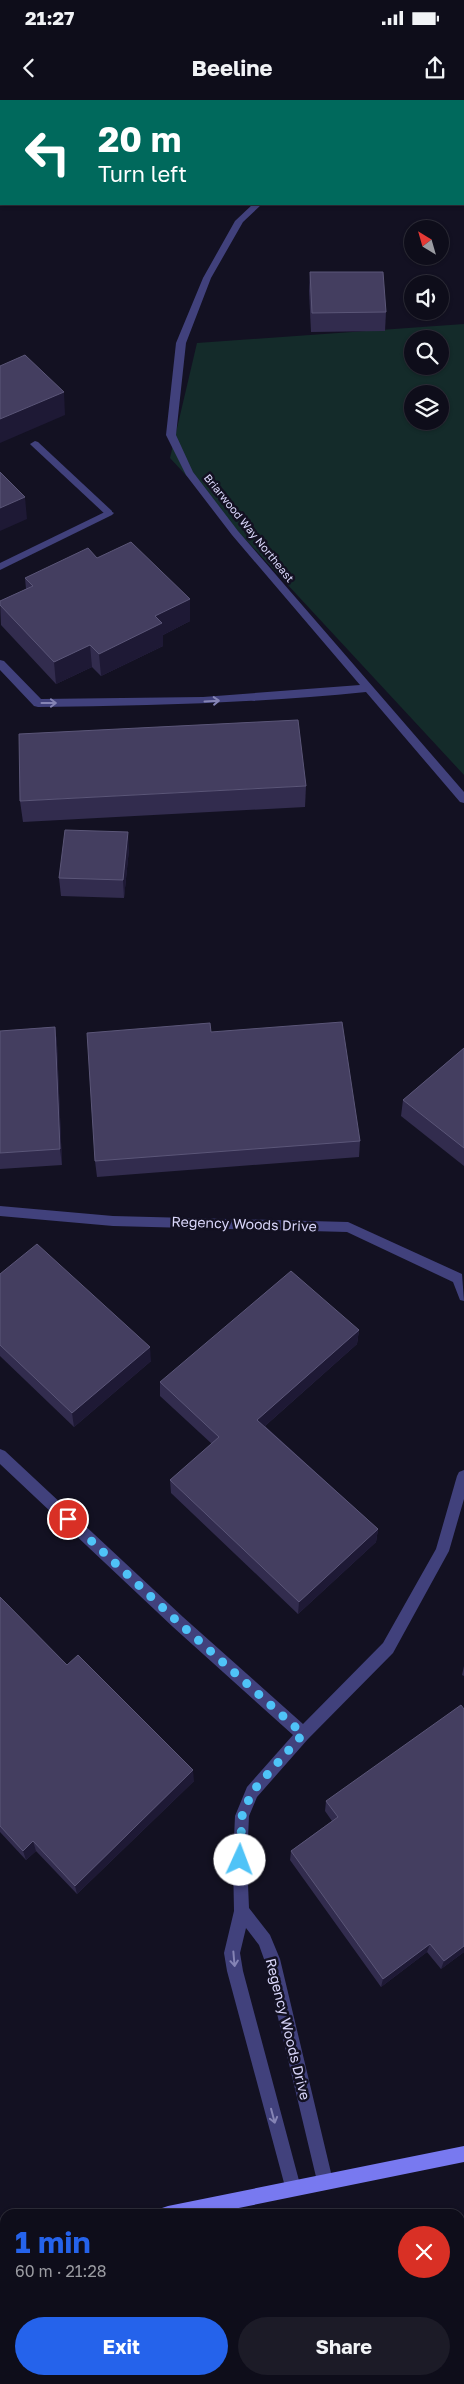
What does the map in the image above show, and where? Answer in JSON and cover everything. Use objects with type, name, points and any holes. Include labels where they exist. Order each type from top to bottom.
[{"type":"street","name":"Briarwood Way Northeast","points":[[257,205],[239,221],[207,278],[181,343],[172,436],[188,473],[224,518],[464,799]]},
{"type":"street","points":[[0,567],[109,513],[36,444]]},
{"type":"street","points":[[0,664],[38,703],[176,702],[294,697],[368,688]]},
{"type":"street","name":"Regency Woods Drive","points":[[0,1211],[113,1221],[348,1227],[458,1278],[464,1296]]},
{"type":"street","points":[[0,1455],[178,1622],[303,1734]]},
{"type":"street","points":[[293,2188],[232,1953],[242,1911],[240,1860],[242,1816],[252,1792],[303,1734],[388,1648],[442,1551],[464,1476]]},
{"type":"street","name":"Regency Woods Drive","points":[[242,1911],[265,1940],[272,1959],[325,2181]]},
{"type":"street","points":[[206,2209],[325,2181],[464,2154]]},
{"type":"green space","points":[[464,324],[464,775],[170,458],[197,343]]},
{"type":"building","points":[[310,272],[383,272],[386,312],[312,313]]},
{"type":"building","points":[[25,355],[64,392],[0,419],[0,366]]},
{"type":"building","points":[[0,472],[25,497],[0,508]]},
{"type":"building","points":[[131,542],[190,599],[155,616],[162,623],[99,654],[90,645],[54,662],[0,605],[0,601],[33,586],[25,578],[88,548],[97,558]]},
{"type":"building","points":[[298,720],[306,786],[20,801],[19,734]]},
{"type":"building","points":[[65,830],[128,832],[123,880],[59,878]]},
{"type":"building","points":[[342,1022],[360,1141],[95,1161],[87,1033],[210,1023],[211,1032]]},
{"type":"building","points":[[55,1027],[60,1149],[0,1153],[0,1031]]},
{"type":"building","points":[[464,1048],[464,1148],[403,1100]]},
{"type":"building","points":[[37,1244],[150,1347],[72,1413],[0,1345],[0,1274]]},
{"type":"building","points":[[291,1271],[359,1330],[257,1420],[378,1529],[299,1602],[170,1480],[219,1437],[160,1382]]},
{"type":"building","points":[[0,1597],[67,1665],[78,1655],[193,1770],[75,1886],[33,1841],[23,1851],[0,1826]]},
{"type":"building","points":[[461,1705],[464,1709],[464,1946],[444,1961],[430,1944],[383,1979],[291,1851],[338,1817],[326,1801]]},
{"type":"route","points":[[68,1519],[178,1622],[303,1734],[252,1792],[242,1816],[240,1860]]}]
